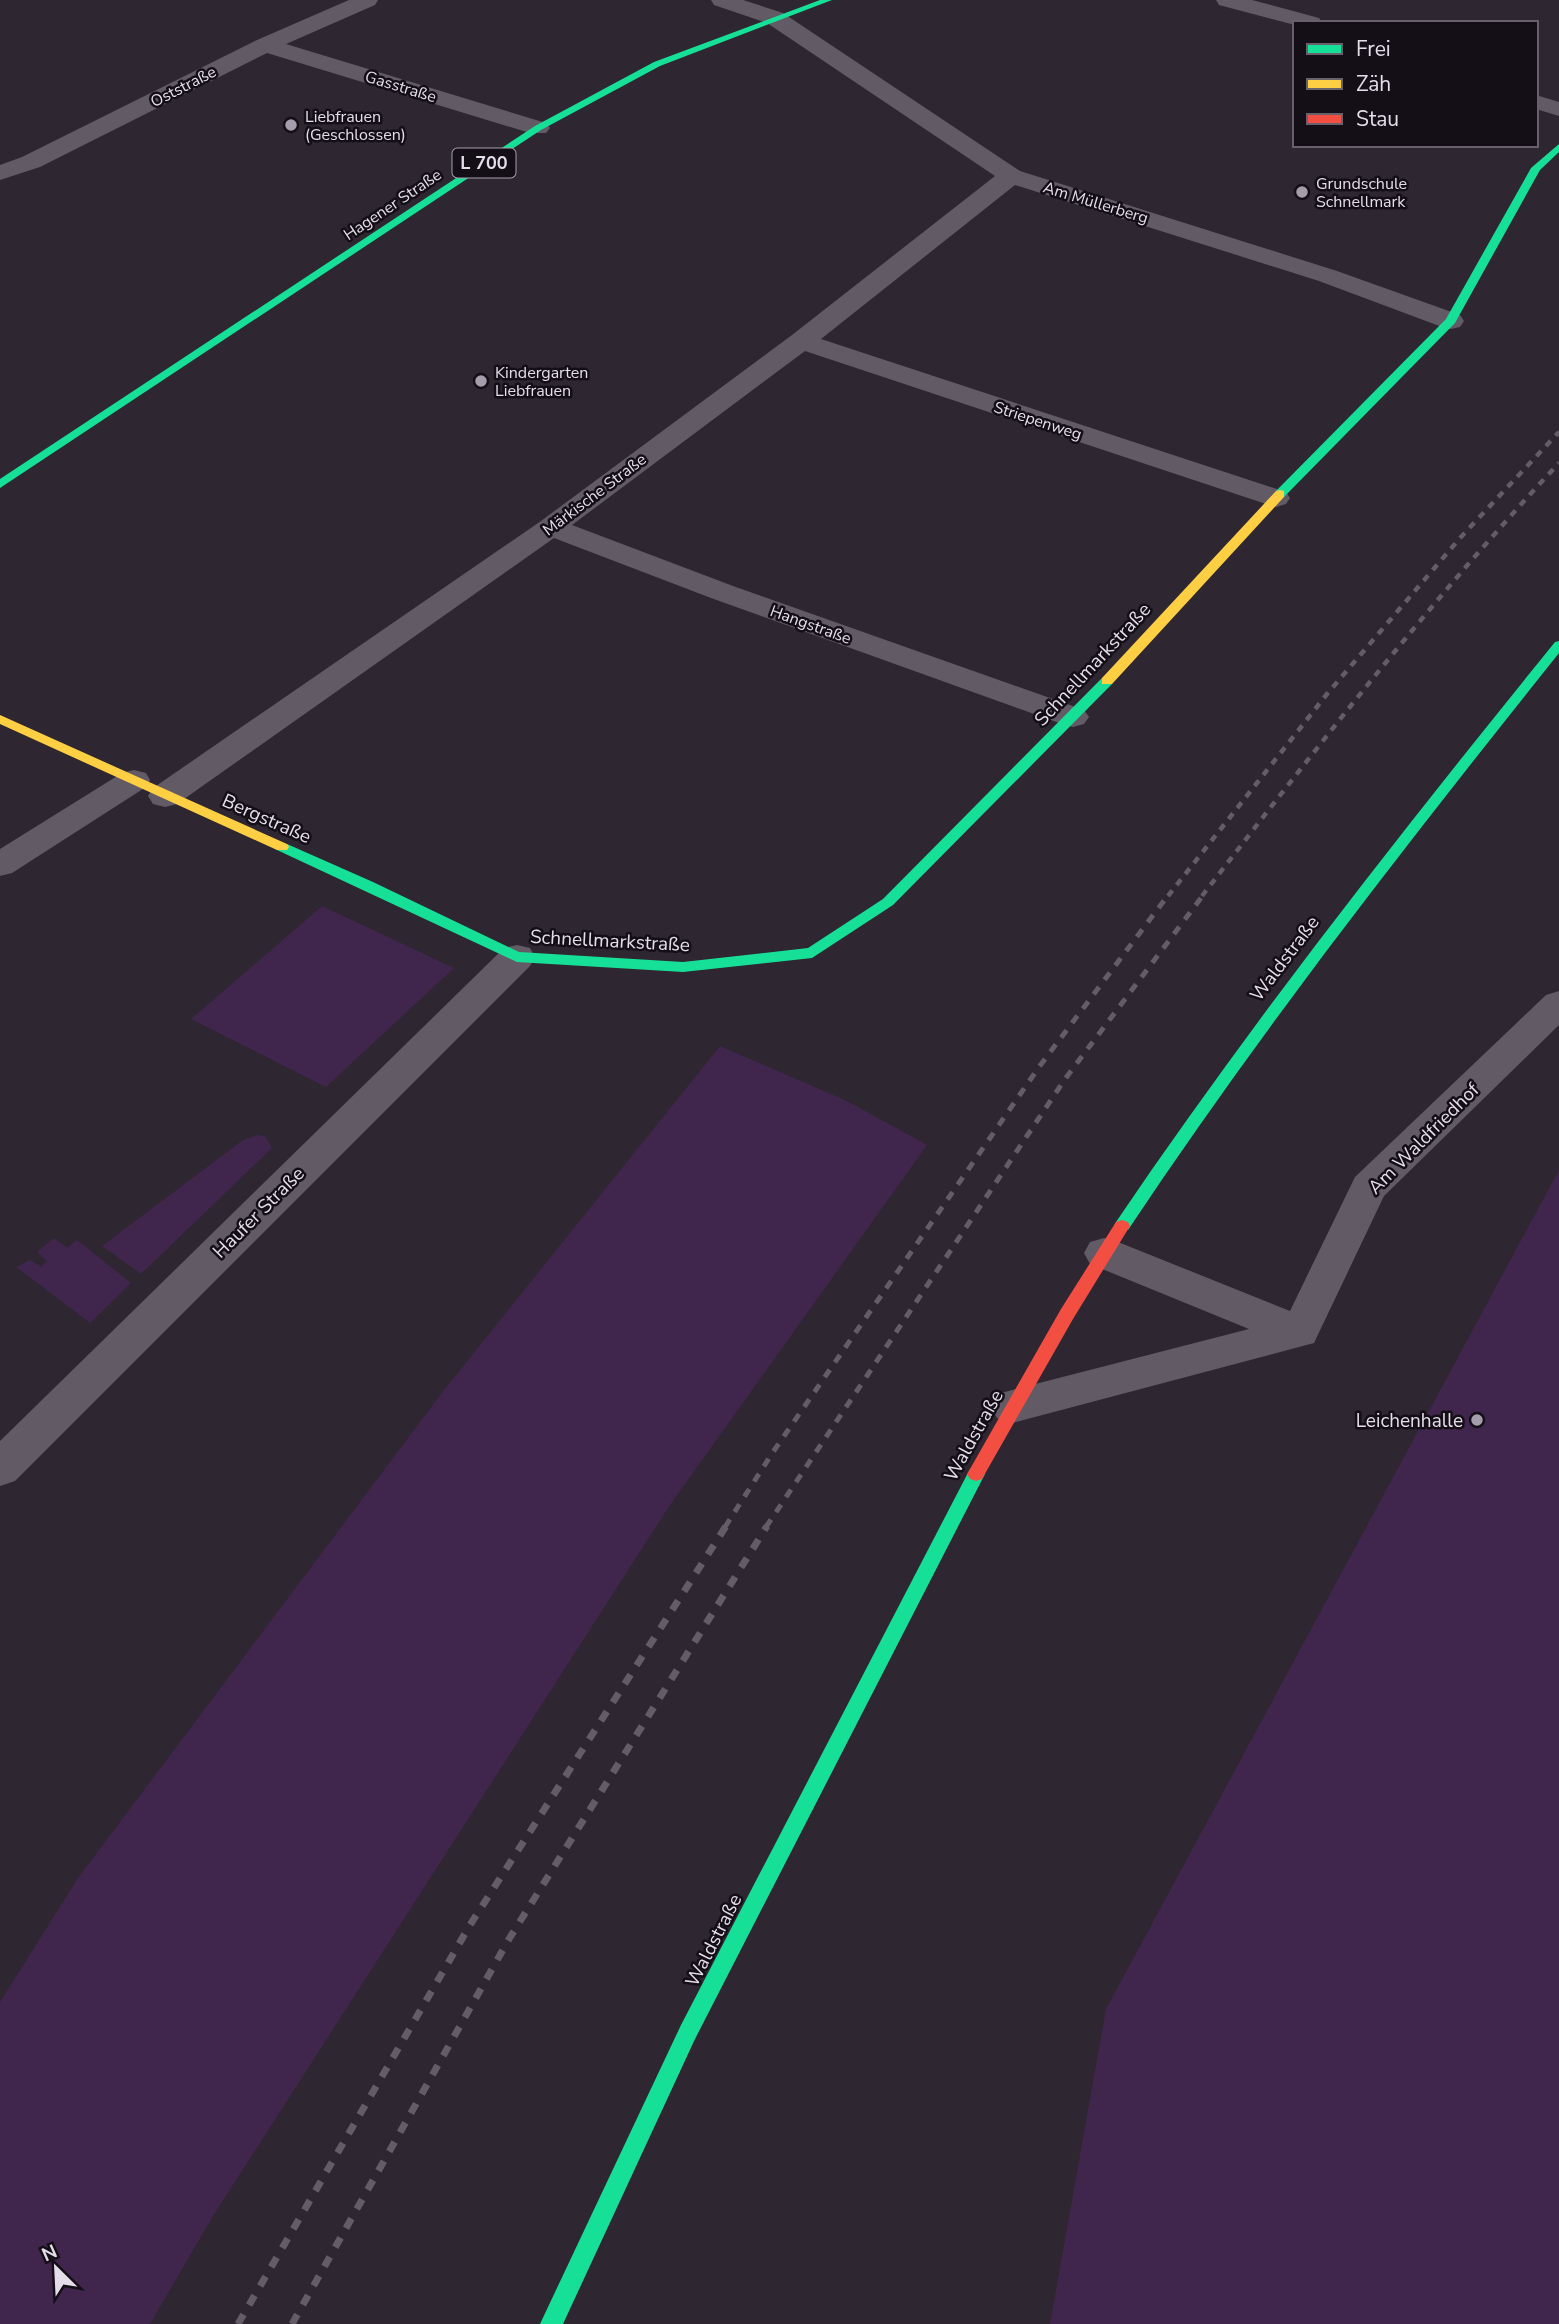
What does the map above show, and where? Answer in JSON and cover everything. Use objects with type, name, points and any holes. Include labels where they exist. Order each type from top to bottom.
[{"type":"street","name":"Oststraße","points":[[0,173],[31,162],[265,45],[367,0]]},
{"type":"street","points":[[722,0],[775,18]]},
{"type":"street","name":"Hagener Straße","points":[[0,484],[538,128],[657,64],[828,0]]},
{"type":"street","points":[[1237,3],[1276,11],[1305,21]]},
{"type":"street","points":[[1237,3],[1264,18],[1293,27]]},
{"type":"street","name":"Am Müllerberg","points":[[775,18],[1011,176],[1328,276],[1451,321]]},
{"type":"street","name":"Gasstraße","points":[[265,45],[538,128]]},
{"type":"street","points":[[1538,103],[1559,109]]},
{"type":"street","name":"Schnellmarkstraße","points":[[517,957],[683,967],[812,953],[888,902],[1073,716],[1276,498],[1451,321],[1536,168],[1559,147]]},
{"type":"street","name":"Märkische Straße","points":[[165,796],[551,527],[801,341],[1011,176]]},
{"type":"street","name":"Striepenweg","points":[[801,341],[1276,498]]},
{"type":"street","name":"Hangstraße","points":[[551,527],[722,592],[1073,716]]},
{"type":"street","name":"Waldstraße","points":[[551,2324],[668,2073],[933,1551],[1012,1406],[1104,1253],[1191,1121],[1259,1026],[1377,871],[1559,645]]},
{"type":"street","name":"Bergstraße","points":[[0,719],[165,796],[368,885],[517,957]]},
{"type":"street","points":[[0,864],[134,780]]},
{"type":"street","name":"Haufer Straße","points":[[0,1468],[517,957]]},
{"type":"street","name":"Am Waldfriedhof","points":[[1300,1332],[1369,1187],[1559,1004]]},
{"type":"street","points":[[1104,1253],[1300,1332]]},
{"type":"street","points":[[1012,1406],[1300,1332]]},
{"type":"shaded area","points":[[322,906],[454,968],[326,1087],[191,1019]]},
{"type":"shaded area","points":[[720,1046],[847,1101],[927,1145],[670,1505],[213,2216],[150,2324],[0,2324],[0,2002],[78,1878],[444,1390]]},
{"type":"shaded area","points":[[257,1135],[265,1136],[272,1148],[141,1274],[102,1246],[243,1140]]},
{"type":"shaded area","points":[[1559,1170],[1559,2324],[1050,2324],[1106,2009]]},
{"type":"shaded area","points":[[54,1238],[67,1248],[77,1240],[131,1283],[90,1323],[16,1267],[30,1260],[41,1267],[47,1261],[37,1252]]},
{"type":"railway","points":[[1168,896],[1327,694],[1460,538],[1559,432]]},
{"type":"railway","points":[[1202,896],[1420,621],[1559,463]]},
{"type":"railway","points":[[725,1527],[773,1452],[1039,1067],[1169,894]]},
{"type":"railway","points":[[766,1527],[1065,1079],[1204,894]]},
{"type":"railway","points":[[238,2324],[470,1925],[726,1526]]},
{"type":"railway","points":[[292,2324],[509,1939],[767,1526]]},
{"type":"traffic: fast","points":[[0,484],[538,128],[657,64],[828,0]]},
{"type":"traffic: fast","points":[[1280,494],[1451,321],[1536,168],[1559,147]]},
{"type":"traffic: fast","points":[[1122,1226],[1225,1076],[1333,930],[1559,645]]},
{"type":"traffic: fast","points":[[282,847],[517,957],[683,967],[812,953],[888,902],[1107,681]]},
{"type":"traffic: fast","points":[[551,2324],[688,2032],[976,1474]]},
{"type":"traffic: slow","points":[[1107,681],[1280,494]]},
{"type":"traffic: slow","points":[[0,719],[282,847]]},
{"type":"traffic: jam","points":[[976,1474],[1067,1314],[1122,1226]]},
{"type":"place","name":"Liebfrauen (Geschlossen)","points":[[291,125]]},
{"type":"place","name":"Grundschule Schnellmark","points":[[1302,192]]},
{"type":"place","name":"Kindergarten Liebfrauen","points":[[481,381]]},
{"type":"place","name":"Leichenhalle","points":[[1477,1420]]}]
